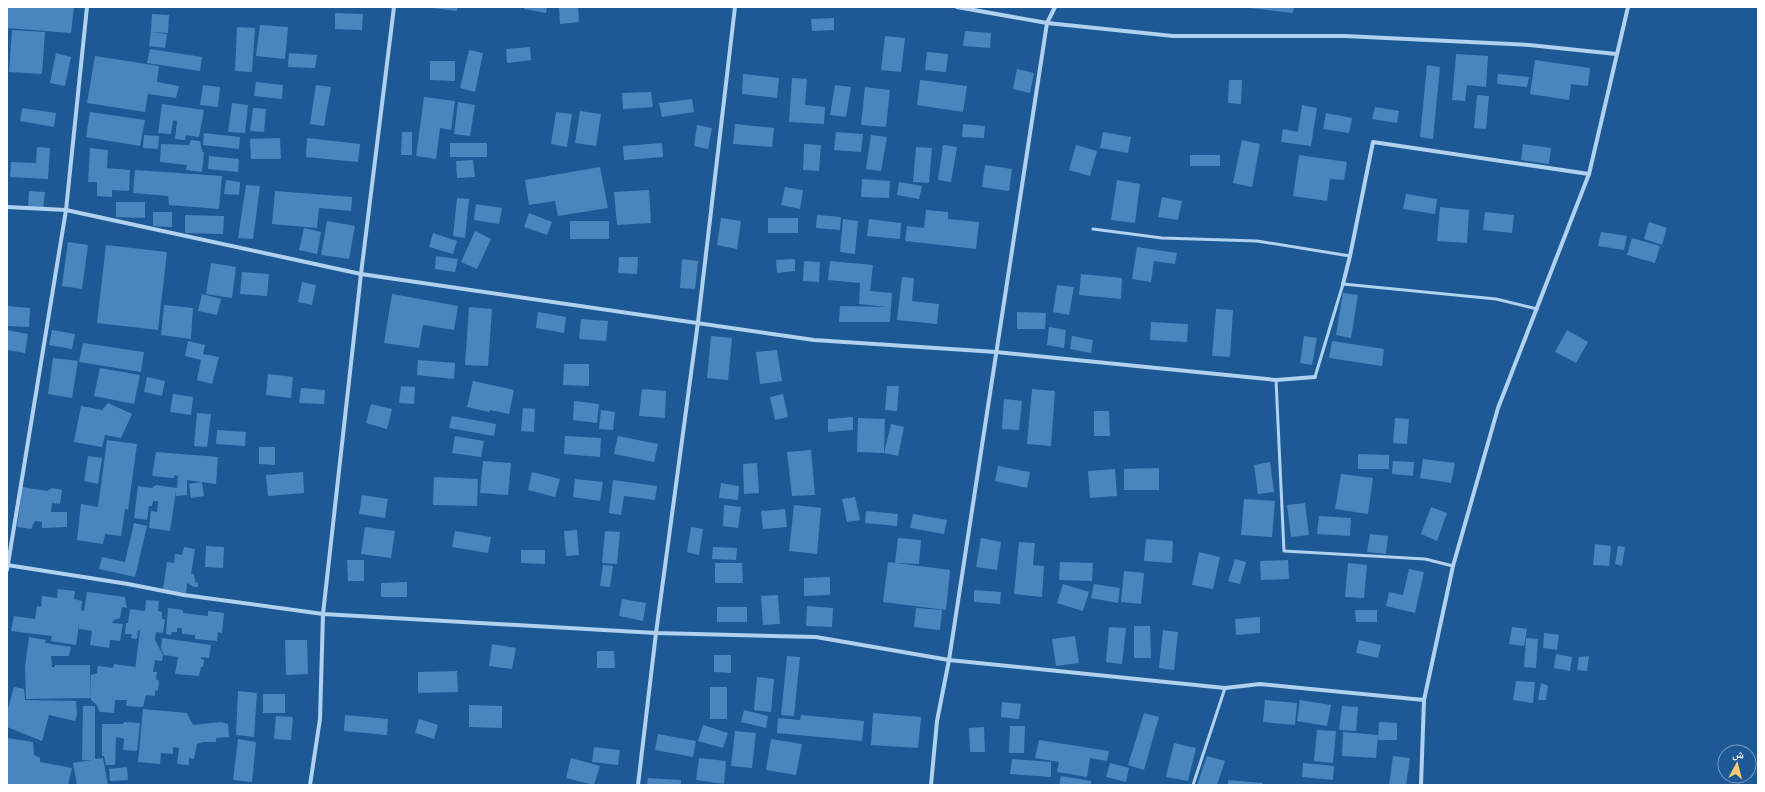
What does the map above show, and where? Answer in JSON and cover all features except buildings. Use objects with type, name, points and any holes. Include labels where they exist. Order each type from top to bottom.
[{"type":"street","points":[[7,570],[66,210],[87,7]]},
{"type":"street","points":[[310,785],[320,719],[323,614],[361,274],[394,7]]},
{"type":"street","points":[[638,785],[656,633],[698,322],[735,7]]},
{"type":"street","points":[[957,7],[1047,23],[1173,36],[1345,36],[1529,45],[1616,54]]},
{"type":"street","points":[[931,785],[937,721],[949,660],[1047,23],[1055,7]]},
{"type":"street","points":[[1421,785],[1424,700],[1454,566],[1498,408],[1590,174],[1616,54],[1628,7]]},
{"type":"street","points":[[1343,284],[1373,142],[1590,174]]},
{"type":"street","points":[[7,207],[66,210],[361,274],[814,340],[996,352],[1276,380],[1316,377]]},
{"type":"street","points":[[8,565],[128,584],[184,595],[323,614],[656,633],[816,637],[949,660],[1224,688],[1260,684],[1424,700]]},
{"type":"lane","points":[[1093,229],[1162,238],[1257,241],[1350,256]]},
{"type":"lane","points":[[1316,377],[1343,284],[1496,299],[1537,309]]},
{"type":"lane","points":[[1276,380],[1284,551],[1425,559],[1454,566]]},
{"type":"lane","points":[[1193,785],[1224,688]]}]
